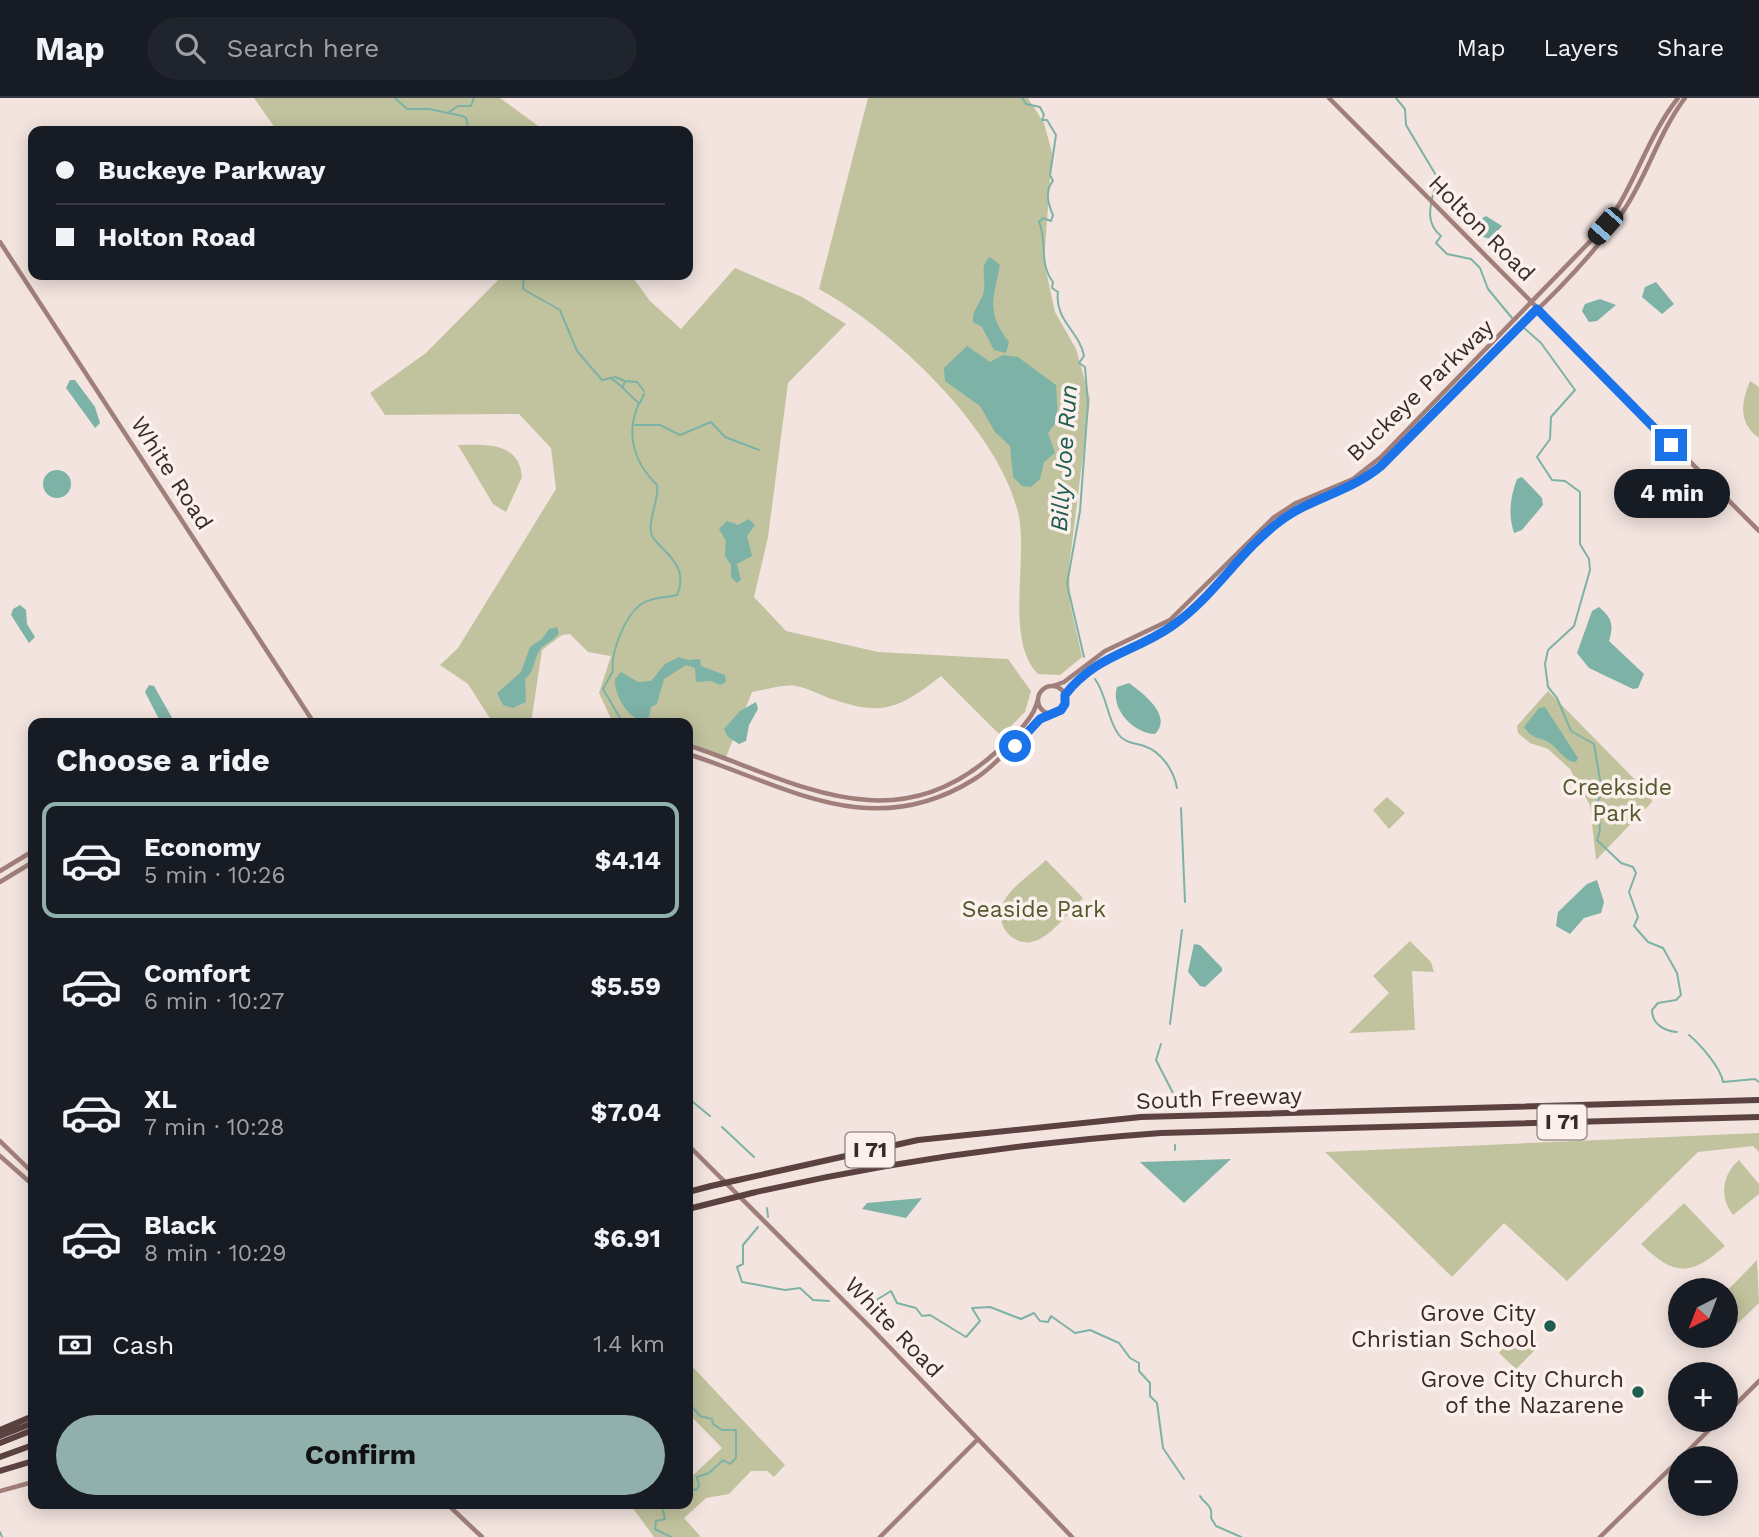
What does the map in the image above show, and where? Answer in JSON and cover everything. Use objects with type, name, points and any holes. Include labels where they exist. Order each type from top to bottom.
[{"type":"highway","name":"South Freeway","points":[[693,1191],[918,1140],[1141,1117],[1759,1100]]},
{"type":"highway","name":"South Freeway","points":[[693,1208],[752,1192],[916,1159],[1073,1139],[1161,1133],[1759,1117]]},
{"type":"highway","points":[[0,1430],[28,1418]]},
{"type":"highway","points":[[0,1436],[28,1425]]},
{"type":"highway","points":[[0,1443],[28,1432]]},
{"type":"highway","points":[[0,1457],[28,1447]]},
{"type":"highway","points":[[0,1471],[28,1463]]},
{"type":"street","name":"Holton Road","points":[[1329,98],[1759,531]]},
{"type":"street","name":"Buckeye Parkway","points":[[1053,686],[1064,682],[1105,651],[1158,628],[1177,615],[1265,525],[1284,510],[1343,484],[1374,464],[1532,304],[1611,218],[1632,184],[1657,128],[1678,98]]},
{"type":"street","name":"Buckeye Parkway","points":[[1065,695],[1094,666],[1181,620],[1270,529],[1288,516],[1345,490],[1376,470],[1537,309],[1601,240],[1622,213],[1662,132],[1685,98]]},
{"type":"street","name":"White Road","points":[[0,242],[311,718]]},
{"type":"street","points":[[693,747],[826,795],[865,801],[894,799],[931,791],[972,771],[1031,717],[1044,688],[1053,686],[1065,695],[1063,708],[1040,719],[1005,756],[973,780],[945,795],[895,808],[855,809],[816,802],[693,756]]},
{"type":"street","points":[[1038,699],[1040,708],[1050,714]]},
{"type":"street","points":[[0,871],[28,854]]},
{"type":"street","points":[[0,882],[28,865]]},
{"type":"street","points":[[0,1143],[28,1168]]},
{"type":"street","name":"White Road","points":[[693,1150],[1072,1537]]},
{"type":"street","points":[[0,1156],[28,1181]]},
{"type":"street","points":[[1738,1402],[1759,1381]]},
{"type":"street","points":[[1693,1446],[1707,1432]]},
{"type":"street","points":[[880,1537],[978,1439]]},
{"type":"street","points":[[1600,1537],[1668,1471]]},
{"type":"street","points":[[0,1491],[28,1483]]},
{"type":"street","points":[[452,1509],[482,1537]]},
{"type":"green space","points":[[254,98],[500,98],[538,126],[274,126]]},
{"type":"green space","points":[[868,98],[1028,98],[1044,123],[1052,153],[1044,261],[1055,312],[1076,349],[1090,399],[1069,567],[1070,603],[1082,657],[1060,675],[1038,674],[1028,659],[1022,640],[1019,597],[1021,531],[1018,512],[1006,480],[988,447],[965,415],[909,355],[848,307],[819,289]]},
{"type":"green space","points":[[735,268],[802,297],[846,324],[788,383],[768,537],[754,597],[786,631],[878,652],[1008,659],[1031,691],[1025,712],[1001,736],[941,676],[914,696],[878,708],[865,708],[800,687],[785,686],[752,692],[726,757],[693,744],[693,718],[611,718],[599,693],[611,656],[588,652],[570,634],[562,635],[542,650],[532,718],[490,718],[468,684],[440,665],[458,648],[556,489],[551,448],[519,414],[385,415],[370,393],[426,353],[498,280],[635,280],[650,301],[681,329]]},
{"type":"green space","points":[[1750,381],[1759,387],[1759,438],[1747,426],[1743,412]]},
{"type":"green space","points":[[458,445],[499,448],[515,457],[522,477],[506,512],[493,504]]},
{"type":"green space","name":"Creekside Park","points":[[1548,691],[1651,796],[1652,802],[1596,860],[1590,805],[1570,769],[1548,749],[1530,743],[1518,733],[1517,726]]},
{"type":"green space","points":[[1387,797],[1405,813],[1389,829],[1373,810]]},
{"type":"green space","name":"Seaside Park","points":[[1046,860],[1083,898],[1046,935],[1031,942],[1022,942],[1008,934],[1001,919],[1001,910],[1012,890]]},
{"type":"green space","points":[[1410,941],[1431,962],[1434,972],[1412,971],[1415,1030],[1349,1033],[1389,993],[1373,976]]},
{"type":"green space","points":[[1759,1133],[1759,1152],[1753,1146],[1698,1152],[1567,1281],[1504,1223],[1452,1277],[1325,1152]]},
{"type":"green space","points":[[1739,1160],[1759,1184],[1759,1194],[1733,1215],[1726,1201],[1724,1186],[1729,1172]]},
{"type":"green space","points":[[1684,1203],[1725,1246],[1702,1263],[1682,1269],[1663,1262],[1641,1244]]},
{"type":"green space","points":[[1757,1260],[1759,1303],[1738,1323],[1738,1280]]},
{"type":"green space","points":[[1529,1335],[1540,1345],[1516,1369],[1499,1353],[1511,1338]]},
{"type":"green space","points":[[693,1367],[785,1465],[774,1477],[767,1471],[751,1471],[729,1494],[706,1498],[684,1518],[701,1537],[654,1537],[633,1509],[693,1509],[693,1475],[722,1448],[693,1418]]},
{"type":"water","points":[[1486,216],[1502,226],[1490,239],[1480,236],[1476,230],[1479,220]]},
{"type":"water","points":[[990,257],[1000,265],[993,305],[997,322],[1009,342],[1006,353],[994,350],[982,327],[973,322],[983,294],[985,264]]},
{"type":"water","points":[[1656,282],[1674,304],[1662,314],[1642,297],[1645,287]]},
{"type":"water","points":[[1600,299],[1616,305],[1597,321],[1589,322],[1582,311],[1585,304]]},
{"type":"water","points":[[967,346],[990,362],[1003,355],[1018,357],[1056,385],[1058,420],[1048,433],[1055,453],[1044,462],[1040,479],[1031,487],[1022,486],[1013,477],[1010,446],[995,432],[980,406],[945,381],[944,368]]},
{"type":"water","points":[[70,380],[75,380],[95,407],[100,423],[95,428],[66,388]]},
{"type":"water","points":[[57,470],[67,474],[71,484],[67,494],[57,498],[47,494],[43,484],[47,474]]},
{"type":"water","points":[[1522,477],[1542,498],[1543,505],[1522,530],[1514,533],[1510,513],[1511,499],[1517,479]]},
{"type":"water","points":[[749,519],[755,525],[747,536],[752,556],[737,564],[741,580],[737,583],[731,577],[731,565],[725,556],[726,541],[719,529],[727,521],[738,525]]},
{"type":"water","points":[[20,605],[26,610],[27,624],[35,637],[29,643],[11,615],[13,609]]},
{"type":"water","points":[[1599,607],[1611,622],[1609,641],[1644,674],[1638,688],[1633,689],[1589,668],[1577,653],[1592,611]]},
{"type":"water","points":[[557,627],[559,633],[540,650],[525,679],[526,702],[513,708],[503,705],[497,693],[521,672],[530,647],[542,639],[549,629]]},
{"type":"water","points":[[679,657],[688,660],[700,659],[701,666],[725,675],[726,682],[720,685],[711,681],[696,682],[695,668],[686,665],[664,679],[657,704],[651,707],[649,717],[635,718],[619,698],[615,679],[621,672],[638,682],[651,681],[665,664]]},
{"type":"water","points":[[1129,683],[1149,699],[1159,713],[1160,727],[1155,734],[1139,730],[1120,712],[1117,687]]},
{"type":"water","points":[[149,685],[154,686],[172,718],[158,718],[145,692]]},
{"type":"water","points":[[756,702],[758,709],[749,725],[746,741],[739,744],[728,737],[724,729],[740,711]]},
{"type":"water","points":[[1545,707],[1578,758],[1576,762],[1568,760],[1548,742],[1532,735],[1524,727],[1539,708]]},
{"type":"water","points":[[1597,880],[1604,902],[1601,913],[1584,918],[1570,934],[1556,926],[1558,912],[1587,884]]},
{"type":"water","points":[[1194,944],[1200,945],[1222,968],[1205,987],[1200,986],[1188,972]]},
{"type":"water","points":[[1231,1159],[1184,1203],[1140,1162]]},
{"type":"water","points":[[922,1198],[906,1218],[862,1209],[867,1203]]},
{"type":"waterway","points":[[395,98],[407,109],[429,109],[462,116],[466,118],[468,126]]},
{"type":"waterway","name":"Billy Joe Run","points":[[449,112],[458,106],[471,106],[474,98]]},
{"type":"waterway","name":"Billy Joe Run","points":[[1022,98],[1026,104],[1040,107],[1044,115],[1042,120],[1047,120],[1056,135],[1050,175],[1053,181],[1048,193],[1053,215],[1051,221],[1043,218],[1039,222],[1044,260],[1053,282],[1052,288],[1058,292],[1063,318],[1078,340],[1084,356],[1079,363],[1085,367],[1088,404],[1080,511],[1067,584],[1084,657]]},
{"type":"waterway","points":[[1396,98],[1405,109],[1406,125],[1437,177],[1430,208],[1432,223],[1441,236],[1436,243],[1447,254],[1471,259],[1480,268],[1488,289],[1512,318]]},
{"type":"waterway","points":[[524,280],[523,289],[560,310],[577,351],[602,380],[615,377],[625,381],[623,387]]},
{"type":"waterway","points":[[1524,328],[1541,343],[1575,390],[1551,417],[1550,439],[1537,457],[1552,480],[1565,481],[1580,492],[1580,544],[1589,559],[1590,570],[1574,626],[1548,650],[1545,664],[1548,687],[1557,698],[1571,731],[1594,744],[1602,791],[1598,801],[1600,831],[1597,840],[1621,863],[1633,867],[1636,873],[1629,892],[1638,917],[1634,926],[1648,942],[1663,948],[1677,973],[1681,995],[1676,1000],[1658,1003],[1652,1010],[1654,1019],[1660,1026],[1677,1032]]},
{"type":"waterway","points":[[610,378],[639,403],[633,426],[634,447],[643,467],[657,485],[651,534],[675,562],[680,577],[677,595],[644,602],[634,610],[620,636],[614,655],[613,671],[603,689],[620,718]]},
{"type":"waterway","points":[[625,381],[637,382],[644,391]]},
{"type":"waterway","points":[[640,403],[644,394]]},
{"type":"waterway","points":[[635,425],[660,425],[680,435],[711,422],[725,437],[759,450]]},
{"type":"waterway","name":"Billy Joe Run","points":[[1095,679],[1121,738],[1144,746],[1162,757],[1177,788]]},
{"type":"waterway","name":"Billy Joe Run","points":[[1181,808],[1185,902]]},
{"type":"waterway","name":"Billy Joe Run","points":[[1170,1024],[1182,930]]},
{"type":"waterway","points":[[1689,1035],[1714,1063],[1723,1082],[1755,1079],[1759,1082]]},
{"type":"waterway","name":"Billy Joe Run","points":[[1161,1044],[1156,1060],[1173,1093],[1173,1103]]},
{"type":"waterway","points":[[693,1102],[710,1116]]},
{"type":"waterway","points":[[722,1127],[754,1157]]},
{"type":"waterway","name":"Billy Joe Run","points":[[1175,1145],[1175,1150]]},
{"type":"waterway","points":[[767,1208],[768,1217]]},
{"type":"waterway","points":[[758,1227],[743,1245],[743,1264],[737,1267],[742,1282],[785,1290],[800,1288],[813,1300],[829,1301]]},
{"type":"waterway","points":[[846,1293],[855,1288],[860,1292],[859,1300],[870,1304],[891,1291],[897,1303],[916,1308],[922,1316],[930,1315],[966,1337],[980,1321],[972,1308],[990,1307],[1021,1319],[1034,1313],[1040,1321],[1048,1322],[1051,1316],[1075,1333],[1090,1330],[1119,1343],[1130,1358],[1139,1363],[1139,1371],[1150,1383],[1150,1396],[1157,1403],[1163,1448],[1184,1479]]},
{"type":"waterway","points":[[693,1408],[700,1416],[712,1419],[713,1424],[722,1430],[736,1430],[736,1458],[730,1464],[723,1460],[709,1473],[697,1477],[699,1486],[693,1489]]},
{"type":"waterway","points":[[1200,1496],[1210,1507],[1211,1518],[1216,1526],[1241,1537]]},
{"type":"waterway","points":[[662,1509],[665,1519],[656,1521],[655,1529],[671,1537]]},
{"type":"waterway","points":[[0,1532],[2,1537]]},
{"type":"place","name":"Grove City Christian School","points":[[1550,1326]]},
{"type":"place","name":"Grove City Church of the Nazarene","points":[[1638,1392]]},
{"type":"route","points":[[1015,746],[1040,719],[1065,706],[1065,695],[1089,670],[1115,653],[1168,629],[1198,605],[1278,522],[1309,504],[1356,484],[1381,466],[1468,375],[1488,359],[1537,309],[1671,445]]}]
